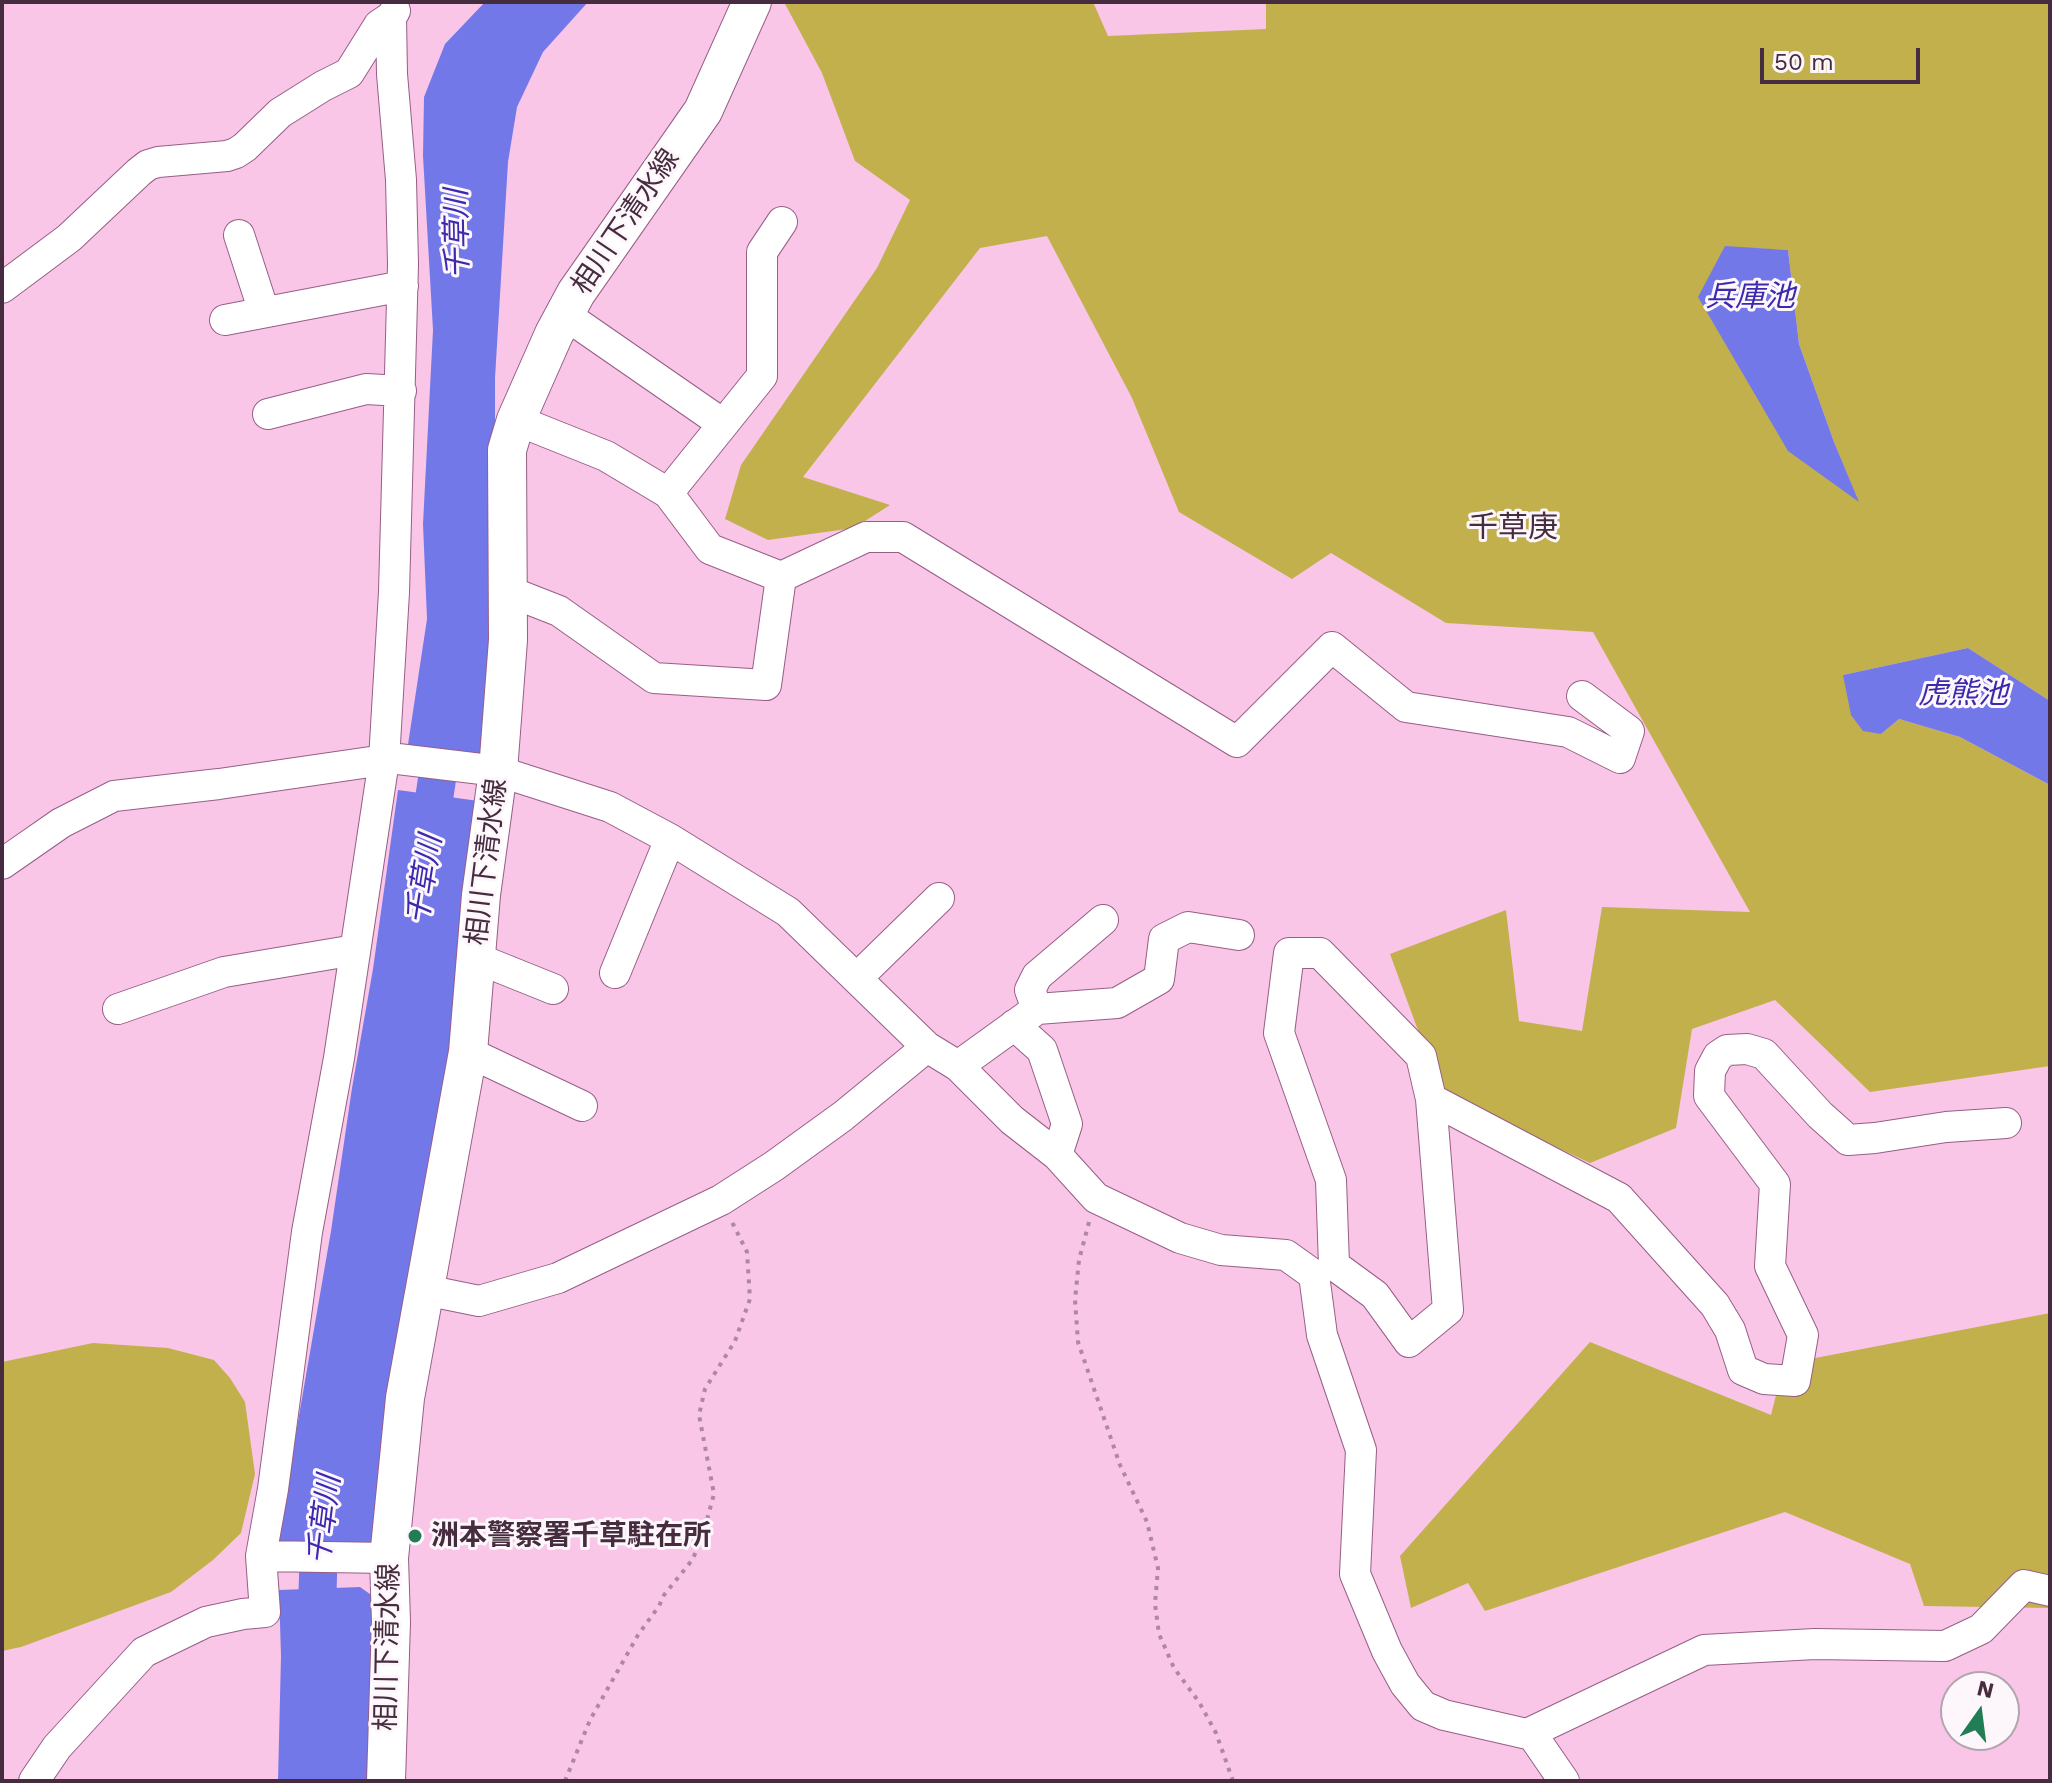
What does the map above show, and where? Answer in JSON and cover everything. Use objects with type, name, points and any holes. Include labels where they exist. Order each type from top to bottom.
[{"type":"main road","name":"相川下清水線","points":[[386,1781],[391,1622],[389,1558],[405,1398],[468,1052],[492,769],[508,640],[507,450],[516,420],[564,314],[703,111],[752,2]]},
{"type":"street","points":[[34,1781],[57,1747],[144,1652],[206,1622],[265,1612],[261,1556],[273,1489],[307,1232],[391,760],[403,286],[401,180],[392,74],[396,10]]},
{"type":"street","points":[[2,288],[69,238],[148,165],[227,156],[245,147],[280,113],[349,73],[379,25],[396,10]]},
{"type":"street","points":[[668,493],[762,376],[762,252],[782,222]]},
{"type":"street","points":[[239,235],[264,312]]},
{"type":"street","points":[[225,320],[403,286]]},
{"type":"street","points":[[564,314],[723,424]]},
{"type":"street","points":[[269,414],[366,389],[401,391]]},
{"type":"street","points":[[516,420],[606,456],[668,493],[710,549],[781,577],[866,537],[903,537],[1237,742],[1332,647],[1406,707],[1568,732],[1620,758],[1629,731],[1582,696]]},
{"type":"street","points":[[508,591],[559,611],[654,678],[766,685],[781,577]]},
{"type":"street","points":[[2,864],[61,823],[114,796],[391,760],[492,769],[610,807],[670,839],[788,912],[927,1047],[958,1066],[1012,1120],[1057,1155],[1096,1198],[1180,1238],[1221,1250],[1286,1255],[1324,1270],[1375,1295],[1409,1342],[1448,1310],[1431,1099],[1421,1056],[1320,953],[1289,953],[1279,1033],[1331,1180],[1324,1270],[1322,1335],[1361,1450],[1355,1574],[1387,1651],[1405,1684],[1423,1706],[1444,1715],[1527,1734],[1704,1650],[1815,1644],[1945,1646],[1981,1629],[2024,1585],[2050,1591]]},
{"type":"street","points":[[615,973],[670,839]]},
{"type":"street","points":[[857,978],[939,898]]},
{"type":"street","points":[[1057,1155],[1067,1124],[1042,1050],[1026,1017],[1030,990],[1037,976],[1103,920]]},
{"type":"street","points":[[958,1066],[1026,1017],[1117,1003],[1159,979],[1164,939],[1188,927],[1239,935]]},
{"type":"street","points":[[118,1009],[224,972],[355,950]]},
{"type":"street","points":[[476,958],[553,989]]},
{"type":"street","points":[[425,1290],[479,1301],[558,1278],[721,1200],[843,1116],[927,1047]]},
{"type":"street","points":[[1431,1099],[1619,1198],[1715,1305],[1730,1330],[1743,1370],[1764,1379],[1795,1381],[1803,1335],[1770,1266],[1775,1184],[1709,1096],[1710,1071],[1718,1056],[1727,1050],[1747,1049],[1764,1054],[1820,1115],[1848,1140],[1946,1127],[2006,1123]]},
{"type":"street","points":[[468,1052],[582,1106]]},
{"type":"street","points":[[261,1556],[389,1558]]},
{"type":"street","points":[[1531,1733],[1564,1781]]},
{"type":"path","points":[[1096,1198],[1079,1260],[1075,1300],[1078,1342],[1120,1465],[1147,1522],[1158,1568],[1155,1604],[1159,1634],[1174,1668],[1199,1702],[1216,1733],[1233,1781]]},
{"type":"path","points":[[565,1781],[590,1720],[638,1635],[693,1559],[714,1494],[699,1415],[705,1389],[735,1341],[750,1299],[747,1252],[721,1200]]},
{"type":"shaded area","points":[[784,2],[1093,2],[1108,36],[1266,29],[1266,2],[2050,2],[2050,701],[1968,648],[1843,675],[1881,734],[1899,719],[1960,737],[2050,785],[2050,1066],[1870,1092],[1775,1000],[1692,1029],[1676,1128],[1590,1163],[1441,1093],[1390,954],[1506,910],[1519,1021],[1582,1031],[1602,907],[1750,912],[1593,632],[1446,623],[1331,553],[1292,579],[1179,512],[1132,398],[1047,236],[980,248],[803,477],[890,505],[854,528],[768,540],[725,519],[741,465],[877,268],[910,200],[855,161],[822,73]],"holes":[[[1725,247],[1788,250],[1799,344],[1858,501]]]},
{"type":"shaded area","points":[[2050,1313],[2050,1608],[1924,1606],[1910,1564],[1785,1512],[1485,1611],[1468,1583],[1411,1608],[1400,1556],[1590,1342],[1771,1415],[1784,1364]]},
{"type":"shaded area","points":[[93,1343],[168,1348],[214,1360],[230,1378],[245,1402],[255,1474],[241,1533],[213,1560],[171,1592],[21,1647],[2,1651],[2,1362]]},
{"type":"water","points":[[485,2],[588,2],[543,52],[517,107],[508,162],[495,378],[490,748],[475,760],[407,751],[427,619],[423,524],[433,330],[423,156],[424,97],[445,44]]},
{"type":"water","name":"兵庫池","points":[[1725,246],[1788,250],[1799,344],[1859,502],[1788,451],[1698,297]]},
{"type":"water","name":"虎熊池","points":[[1968,648],[2050,701],[2050,785],[1960,737],[1899,719],[1881,734],[1863,731],[1851,715],[1843,675]]},
{"type":"water","points":[[398,790],[486,802],[460,1027],[378,1537],[368,1547],[285,1548],[275,1536],[283,1508],[331,1231]]},
{"type":"water","points":[[360,1587],[377,1599],[371,1781],[278,1781],[279,1590]]},
{"type":"waterway","name":"千草川","points":[[427,847],[448,731]]},
{"type":"waterway","name":"千草川","points":[[316,1639],[319,1546],[324,1521]]},
{"type":"place","name":"洲本警察署千草駐在所","points":[[415,1536]]},
{"type":"district","name":"千草庚","points":[[1513,528]]}]
